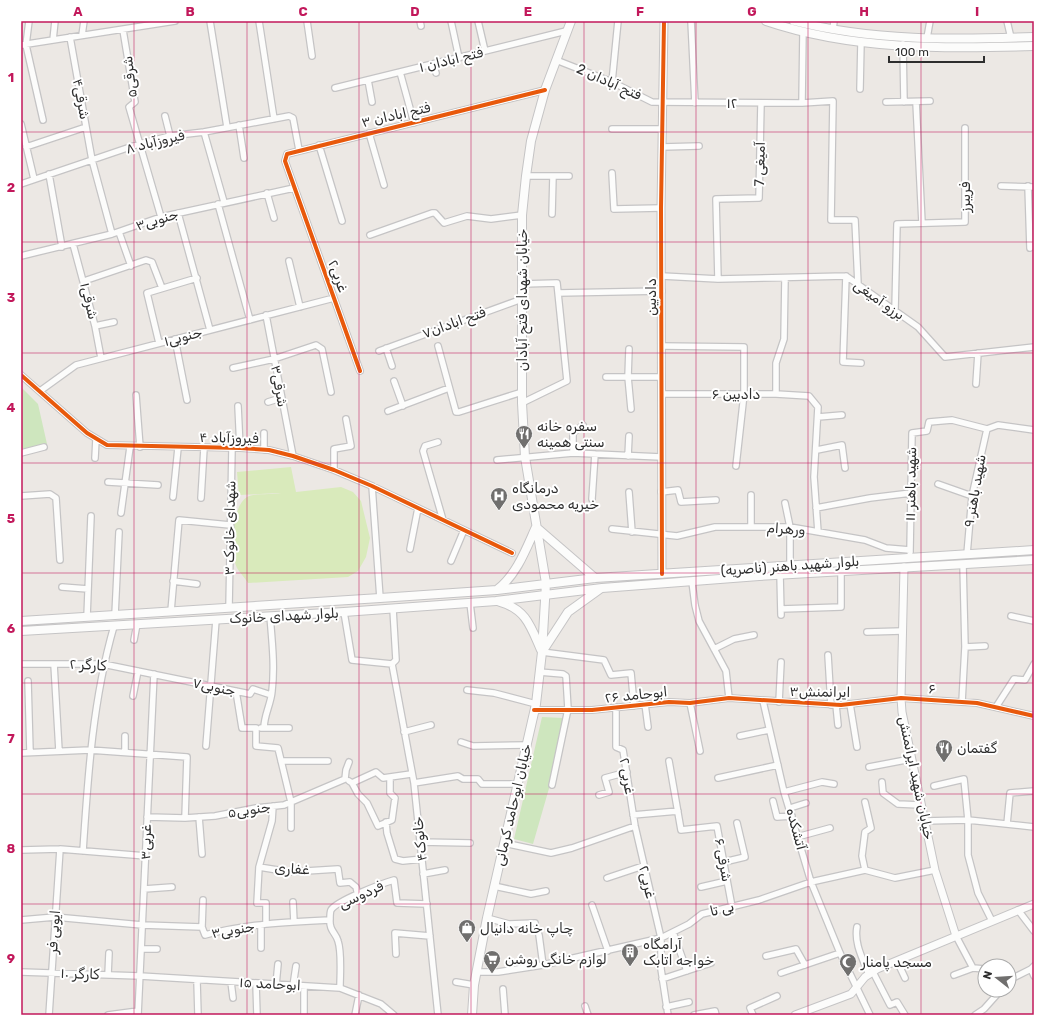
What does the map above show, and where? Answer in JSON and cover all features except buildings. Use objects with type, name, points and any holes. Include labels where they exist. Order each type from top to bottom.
[{"type":"main road","name":"خیابان شهدای فتح آبادان","points":[[546,594],[542,554],[536,527],[525,457],[522,403],[522,215],[531,141],[545,90],[571,21]]},
{"type":"main road","points":[[766,21],[803,31],[861,42],[973,47],[1034,46]]},
{"type":"main road","points":[[794,21],[833,30],[863,34],[927,38],[1034,37]]},
{"type":"main road","points":[[497,590],[505,584],[516,569],[536,527],[595,578]]},
{"type":"main road","name":"بلوار شهید باهنر (ناصریه)","points":[[546,584],[595,578],[790,566],[910,554],[967,554],[1034,550]]},
{"type":"main road","name":"بلوار شهید باهنر (ناصریه)","points":[[546,594],[602,588],[780,574],[1034,560]]},
{"type":"main road","name":"بلوار شهدای خانوک","points":[[21,621],[497,590],[546,584]]},
{"type":"main road","points":[[542,652],[568,612],[602,588]]},
{"type":"main road","name":"بلوار شهدای خانوک","points":[[21,631],[393,609],[496,601],[546,594]]},
{"type":"main road","name":"خیابان ابوحامد کرمانی","points":[[472,1015],[474,985],[487,918],[519,784],[535,707],[542,652],[546,594]]},
{"type":"main road","points":[[496,601],[512,605],[522,613],[530,624],[542,652]]},
{"type":"street","points":[[29,21],[24,45],[43,120]]},
{"type":"street","points":[[52,40],[55,21]]},
{"type":"street","points":[[82,35],[84,21]]},
{"type":"street","points":[[24,45],[123,30],[151,23],[175,21]]},
{"type":"street","points":[[210,21],[228,127]]},
{"type":"street","points":[[259,21],[274,119]]},
{"type":"street","points":[[307,21],[312,56]]},
{"type":"street","points":[[450,21],[459,58]]},
{"type":"street","points":[[478,21],[485,51]]},
{"type":"street","points":[[612,82],[618,21]]},
{"type":"street","name":"دادبین","points":[[662,574],[662,129],[664,21]]},
{"type":"street","points":[[691,21],[695,103]]},
{"type":"street","points":[[833,30],[834,21]]},
{"type":"street","points":[[927,38],[930,21]]},
{"type":"street","points":[[1008,21],[1011,38]]},
{"type":"street","name":"شرقی۵","points":[[123,30],[135,102],[129,107],[139,144]]},
{"type":"street","points":[[802,103],[803,31]]},
{"type":"street","name":"فتح ابادان ۱","points":[[335,88],[566,32]]},
{"type":"street","name":"شرقی۴","points":[[70,37],[92,160],[112,234]]},
{"type":"street","points":[[860,89],[861,42]]},
{"type":"street","points":[[903,44],[904,102]]},
{"type":"street","name":"فتح آبادان 2","points":[[556,60],[612,82],[652,102],[663,102]]},
{"type":"street","points":[[434,64],[436,73]]},
{"type":"street","points":[[400,72],[414,123]]},
{"type":"street","points":[[368,80],[372,102]]},
{"type":"street","name":"فتح ابادان ۳","points":[[294,188],[285,161],[285,156],[287,154],[545,90]]},
{"type":"street","name":"۱۲","points":[[663,102],[802,103],[832,101],[831,220],[855,220],[858,284]]},
{"type":"street","points":[[886,102],[930,101]]},
{"type":"street","points":[[916,102],[922,223]]},
{"type":"street","name":"آمیغی 7","points":[[718,279],[716,199],[759,198],[761,103]]},
{"type":"street","points":[[165,116],[170,136]]},
{"type":"street","name":"فیروزآباد ۸","points":[[21,184],[139,144],[170,136],[204,132],[292,116],[300,150]]},
{"type":"street","points":[[21,124],[34,179]]},
{"type":"street","points":[[239,125],[244,158]]},
{"type":"street","points":[[26,147],[86,127]]},
{"type":"street","name":"فریبرز","points":[[895,310],[897,224],[965,222],[965,128]]},
{"type":"street","points":[[612,129],[662,129]]},
{"type":"street","points":[[204,132],[224,202]]},
{"type":"street","points":[[369,133],[384,185]]},
{"type":"street","points":[[139,144],[161,217]]},
{"type":"street","points":[[319,145],[342,221]]},
{"type":"street","points":[[662,147],[699,146]]},
{"type":"street","points":[[612,173],[614,209],[662,208]]},
{"type":"street","points":[[49,174],[62,247]]},
{"type":"street","points":[[526,176],[569,176]]},
{"type":"street","points":[[552,214],[553,176]]},
{"type":"street","points":[[1001,186],[1031,187],[1030,248]]},
{"type":"street","name":"جنوبی۳","points":[[21,256],[112,234],[161,217],[224,202],[294,188]]},
{"type":"street","name":"غربی۲","points":[[294,188],[360,371]]},
{"type":"street","points":[[267,193],[274,218]]},
{"type":"street","points":[[218,204],[250,320]]},
{"type":"street","points":[[370,235],[435,212],[444,223],[467,216],[491,219],[522,215]]},
{"type":"street","points":[[178,213],[210,330]]},
{"type":"street","points":[[119,232],[131,266]]},
{"type":"street","name":"شرقی۱","points":[[73,244],[84,281],[101,358]]},
{"type":"street","points":[[84,281],[146,260],[152,262],[162,288]]},
{"type":"street","points":[[289,261],[300,307]]},
{"type":"street","name":"برزو آمیغی","points":[[662,276],[718,279],[846,276],[918,326],[945,357],[1034,347]]},
{"type":"street","points":[[846,276],[844,362],[861,363]]},
{"type":"street","points":[[159,343],[147,293],[197,278]]},
{"type":"street","points":[[776,394],[776,363],[784,339],[785,278]]},
{"type":"street","points":[[522,284],[557,284],[567,381],[522,403]]},
{"type":"street","points":[[558,293],[662,292]]},
{"type":"street","name":"جنوبی۱","points":[[40,391],[70,368],[101,358],[334,298]]},
{"type":"street","name":"فتح ابادان۷","points":[[379,351],[522,299]]},
{"type":"street","name":"شرقی۳","points":[[266,315],[293,456]]},
{"type":"street","points":[[95,326],[114,322]]},
{"type":"street","points":[[175,339],[187,400]]},
{"type":"street","points":[[234,368],[274,359],[316,345],[322,348],[331,392]]},
{"type":"street","points":[[438,346],[455,410],[459,412],[522,392]]},
{"type":"street","points":[[662,346],[744,347],[744,394],[736,466]]},
{"type":"street","points":[[386,348],[392,366]]},
{"type":"street","points":[[629,349],[628,377],[631,409]]},
{"type":"street","points":[[976,384],[978,353]]},
{"type":"street","name":"فیروزآباد ۴","points":[[21,375],[87,433],[107,445],[130,447],[240,448],[264,450],[293,456],[334,470],[372,486],[512,553]]},
{"type":"street","points":[[606,377],[662,377]]},
{"type":"street","points":[[394,381],[403,406]]},
{"type":"street","points":[[388,411],[449,388]]},
{"type":"street","name":"دادبین ۶","points":[[662,394],[776,394],[809,396],[818,407],[818,416]]},
{"type":"street","points":[[136,395],[140,447]]},
{"type":"street","points":[[268,402],[281,398]]},
{"type":"street","points":[[238,406],[240,448]]},
{"type":"street","points":[[818,532],[814,477],[817,450],[818,416],[842,415]]},
{"type":"street","points":[[334,470],[334,449],[351,446],[346,418]]},
{"type":"street","name":"شهید باهنر ۱۱","points":[[910,554],[912,433],[927,431],[929,422],[952,420],[987,429]]},
{"type":"street","points":[[573,453],[573,433],[582,425]]},
{"type":"street","points":[[987,429],[998,425],[1034,430]]},
{"type":"street","name":"شهید باهنر ۹","points":[[967,554],[972,496],[987,429]]},
{"type":"street","points":[[264,433],[264,450]]},
{"type":"street","points":[[628,436],[628,456]]},
{"type":"street","points":[[95,458],[96,439]]},
{"type":"street","points":[[438,442],[425,446],[423,451],[442,520]]},
{"type":"street","points":[[817,450],[842,445],[845,468]]},
{"type":"street","points":[[21,453],[44,447]]},
{"type":"street","points":[[121,513],[130,447]]},
{"type":"street","points":[[173,497],[178,448]]},
{"type":"street","points":[[201,498],[204,448]]},
{"type":"street","name":"شهدای خانوک ۳","points":[[229,608],[232,448]]},
{"type":"street","points":[[497,460],[573,453],[661,457]]},
{"type":"street","points":[[592,499],[595,454]]},
{"type":"street","points":[[108,482],[125,484],[158,484]]},
{"type":"street","points":[[938,484],[972,496]]},
{"type":"street","points":[[372,486],[380,598]]},
{"type":"street","points":[[661,492],[678,490],[681,502],[716,500]]},
{"type":"street","points":[[629,492],[632,532]]},
{"type":"street","points":[[816,508],[870,498],[911,493]]},
{"type":"street","points":[[21,496],[50,494],[56,498],[60,560]]},
{"type":"street","points":[[751,495],[751,527]]},
{"type":"street","points":[[785,503],[790,527],[790,566]]},
{"type":"street","points":[[410,549],[418,508]]},
{"type":"street","points":[[87,617],[91,516]]},
{"type":"street","points":[[171,611],[179,520],[230,525]]},
{"type":"street","name":"ورهرام","points":[[612,529],[677,536],[715,527],[790,527],[865,540],[886,548],[910,554]]},
{"type":"street","points":[[451,561],[464,530]]},
{"type":"street","points":[[115,615],[119,532]]},
{"type":"street","points":[[962,702],[966,647],[963,564]]},
{"type":"street","name":"خیابان شهید ایرانمنش","points":[[904,567],[901,698],[920,805],[935,870],[956,936]]},
{"type":"street","points":[[780,574],[781,612],[840,607],[841,571]]},
{"type":"street","points":[[173,581],[197,584]]},
{"type":"street","points":[[692,582],[699,621],[726,671],[729,698]]},
{"type":"street","points":[[62,588],[88,589]]},
{"type":"street","points":[[470,603],[473,628]]},
{"type":"street","name":"خانوک۴","points":[[393,609],[396,660],[392,664],[411,774],[414,783],[438,1015]]},
{"type":"street","points":[[344,612],[352,660],[392,664]]},
{"type":"street","points":[[264,728],[264,720],[272,695],[273,662],[270,616]]},
{"type":"street","points":[[1011,616],[1034,621]]},
{"type":"street","points":[[206,746],[216,620]]},
{"type":"street","points":[[134,640],[138,624]]},
{"type":"street","points":[[83,850],[90,750],[103,664],[114,626]]},
{"type":"street","points":[[867,632],[902,630]]},
{"type":"street","points":[[714,649],[734,639],[754,635]]},
{"type":"street","points":[[966,647],[985,646]]},
{"type":"street","points":[[542,652],[604,660],[611,675],[631,673],[634,706]]},
{"type":"street","points":[[828,656],[838,725]]},
{"type":"street","points":[[779,702],[781,662]]},
{"type":"street","name":"کارگر ۲","points":[[21,664],[103,664],[154,674]]},
{"type":"street","points":[[54,664],[59,751]]},
{"type":"street","points":[[996,707],[1014,678],[1025,680],[1034,664]]},
{"type":"street","points":[[133,696],[138,671]]},
{"type":"street","points":[[539,672],[565,674],[568,709],[552,785]]},
{"type":"street","name":"جنوبی۷","points":[[154,674],[250,694],[253,690],[272,695]]},
{"type":"street","name":"غربی۳","points":[[138,1013],[154,674]]},
{"type":"street","points":[[28,681],[30,752]]},
{"type":"street","name":"ابوحامد ۲۶","points":[[467,690],[494,693],[535,707],[592,710],[669,702],[690,703],[729,698],[763,701]]},
{"type":"street","points":[[236,691],[242,728],[289,728]]},
{"type":"street","name":"۶","points":[[901,698],[962,702],[996,707],[1034,716]]},
{"type":"street","name":"ایرانمنش۳","points":[[763,701],[834,705],[901,698]]},
{"type":"street","name":"آتشکده","points":[[763,701],[784,792],[811,882],[840,953],[870,1015]]},
{"type":"street","points":[[690,703],[700,751]]},
{"type":"street","points":[[645,704],[648,727]]},
{"type":"street","points":[[850,704],[857,747]]},
{"type":"street","name":"۲ غربی","points":[[616,708],[616,747],[623,750],[635,826]]},
{"type":"street","points":[[404,732],[431,724]]},
{"type":"street","points":[[256,728],[256,746],[278,748],[291,802],[291,828]]},
{"type":"street","points":[[740,736],[769,730]]},
{"type":"street","points":[[125,736],[125,752]]},
{"type":"street","points":[[461,742],[473,746],[527,745]]},
{"type":"street","points":[[21,753],[90,750],[187,757],[185,818]]},
{"type":"street","points":[[869,766],[911,759]]},
{"type":"street","points":[[281,761],[328,761]]},
{"type":"street","points":[[633,814],[678,811],[669,761]]},
{"type":"street","points":[[349,762],[345,779],[352,783],[358,794],[367,803],[378,826],[392,820],[395,798],[390,793],[390,777]]},
{"type":"street","points":[[718,778],[778,765]]},
{"type":"street","points":[[352,783],[376,772],[383,778],[411,774]]},
{"type":"street","points":[[599,795],[609,792],[606,778],[627,772]]},
{"type":"street","points":[[414,783],[458,776],[463,779],[478,779],[482,784],[519,784]]},
{"type":"street","name":"جنوبی۵","points":[[147,816],[185,818],[199,817],[284,805],[345,779]]},
{"type":"street","points":[[934,786],[964,779],[968,820],[968,855],[978,893],[992,922]]},
{"type":"street","points":[[784,792],[822,782],[834,784]]},
{"type":"street","points":[[882,782],[883,793],[898,804],[920,805]]},
{"type":"street","points":[[1007,824],[1010,793],[1034,791]]},
{"type":"street","points":[[773,800],[777,817],[792,816]]},
{"type":"street","points":[[865,870],[862,856],[864,832],[871,828],[866,802]]},
{"type":"street","points":[[790,808],[806,803]]},
{"type":"street","name":"غفاری","points":[[273,806],[272,821],[259,867],[290,872],[338,869],[340,883],[350,882],[356,887],[358,895]]},
{"type":"street","name":"۶ شرقی","points":[[678,811],[681,830],[717,826],[732,907]]},
{"type":"street","points":[[199,817],[202,854]]},
{"type":"street","points":[[924,821],[968,820],[1034,827]]},
{"type":"street","points":[[386,822],[387,833],[395,859],[403,862],[422,859]]},
{"type":"street","points":[[724,862],[745,857],[737,823]]},
{"type":"street","points":[[504,843],[551,853],[572,848],[635,826]]},
{"type":"street","name":"غربی۲","points":[[635,826],[643,866],[661,938]]},
{"type":"street","points":[[798,837],[830,828]]},
{"type":"street","points":[[420,842],[470,843]]},
{"type":"street","points":[[21,850],[60,848],[146,856]]},
{"type":"street","name":"ایوبی فر","points":[[49,1015],[60,848]]},
{"type":"street","points":[[607,878],[643,866]]},
{"type":"street","points":[[259,867],[257,903],[266,903],[261,948]]},
{"type":"street","points":[[424,874],[445,870]]},
{"type":"street","points":[[811,882],[865,870],[895,878],[935,870]]},
{"type":"street","name":"فردوسی","points":[[340,988],[338,941],[332,932],[330,920],[331,910],[341,901],[358,895],[378,884],[394,880],[397,903],[427,904]]},
{"type":"street","points":[[701,887],[727,881]]},
{"type":"street","name":"بی تا","points":[[477,972],[498,972],[543,965],[661,938],[689,924],[702,914],[759,900],[811,882]]},
{"type":"street","points":[[494,886],[531,894],[546,891]]},
{"type":"street","points":[[144,890],[172,887]]},
{"type":"street","points":[[202,927],[203,900]]},
{"type":"street","points":[[293,902],[294,922]]},
{"type":"street","points":[[797,1015],[851,994],[871,974],[897,961],[1034,904]]},
{"type":"street","points":[[592,905],[608,951]]},
{"type":"street","points":[[1018,910],[1034,931]]},
{"type":"street","name":"جنوبی۳","points":[[21,920],[56,917],[142,926],[202,927],[205,935],[228,929],[264,924],[330,920]]},
{"type":"street","points":[[487,918],[509,924],[535,923]]},
{"type":"street","points":[[857,928],[855,937],[859,953],[890,1005],[897,1002],[905,1015]]},
{"type":"street","points":[[673,932],[687,971]]},
{"type":"street","points":[[396,954],[395,933],[430,936]]},
{"type":"street","points":[[539,935],[543,965]]},
{"type":"street","points":[[956,936],[973,968]]},
{"type":"street","points":[[661,938],[662,979],[668,1015]]},
{"type":"street","points":[[141,949],[157,949]]},
{"type":"street","points":[[766,956],[796,949],[805,965]]},
{"type":"street","points":[[108,975],[109,953]]},
{"type":"street","points":[[780,973],[840,953]]},
{"type":"street","points":[[897,961],[905,978]]},
{"type":"street","points":[[662,979],[711,963]]},
{"type":"street","points":[[276,985],[278,964]]},
{"type":"street","points":[[293,986],[296,966]]},
{"type":"street","points":[[1017,976],[1033,967],[1034,976]]},
{"type":"street","points":[[954,976],[973,968],[977,968]]},
{"type":"street","name":"کارگر ۱۰","points":[[21,972],[140,976]]},
{"type":"street","name":"ابوحامد ۱۵","points":[[140,976],[197,981],[340,988],[381,1004],[394,1015]]},
{"type":"street","points":[[197,981],[198,1015]]},
{"type":"street","points":[[231,982],[233,998]]},
{"type":"street","points":[[456,982],[474,985]]},
{"type":"street","points":[[256,984],[258,1015]]},
{"type":"street","points":[[304,986],[304,1015]]},
{"type":"street","points":[[503,989],[505,1015]]},
{"type":"street","points":[[355,1015],[359,995]]},
{"type":"street","points":[[753,1015],[750,1008],[777,996]]},
{"type":"street","points":[[975,1015],[984,1009],[994,998]]},
{"type":"street","points":[[666,1007],[689,1002]]},
{"type":"street","points":[[585,1006],[588,1015]]},
{"type":"street","points":[[694,1015],[715,1011],[716,1015]]},
{"type":"street","points":[[108,1015],[138,1013]]},
{"type":"green space","points":[[21,387],[38,404],[47,444],[21,449]]},
{"type":"green space","points":[[291,467],[296,492],[341,487],[353,492],[361,501],[370,538],[366,557],[358,571],[348,577],[248,583],[237,568],[233,552],[233,530],[238,510],[242,502],[250,496],[281,493],[239,495],[237,472]]},
{"type":"green space","points":[[542,717],[563,718],[550,785],[533,844],[514,839]]},
{"type":"cycle path","points":[[662,574],[661,208],[664,21]]},
{"type":"cycle path","points":[[360,371],[285,161],[287,154],[545,90]]},
{"type":"cycle path","points":[[21,375],[87,433],[107,445],[240,448],[269,450],[293,456],[334,470],[372,486],[512,553]]},
{"type":"cycle path","points":[[534,710],[592,710],[669,702],[690,703],[729,698],[841,705],[901,698],[977,703],[1034,716]]},
{"type":"place","name":"سفره خانه سنتی همینه","points":[[524,449]]},
{"type":"place","name":"درمانگاه خیریه محمودی","points":[[499,511]]},
{"type":"place","name":"گفتمان","points":[[944,763]]},
{"type":"place","name":"چاپ خانه دانیال","points":[[467,943]]},
{"type":"place","name":"آرامگاه خواجه اتابک","points":[[630,967]]},
{"type":"place","name":"لوازم خانگی روشن","points":[[492,974]]},
{"type":"place","name":"مسجد پامنار","points":[[848,977]]}]
